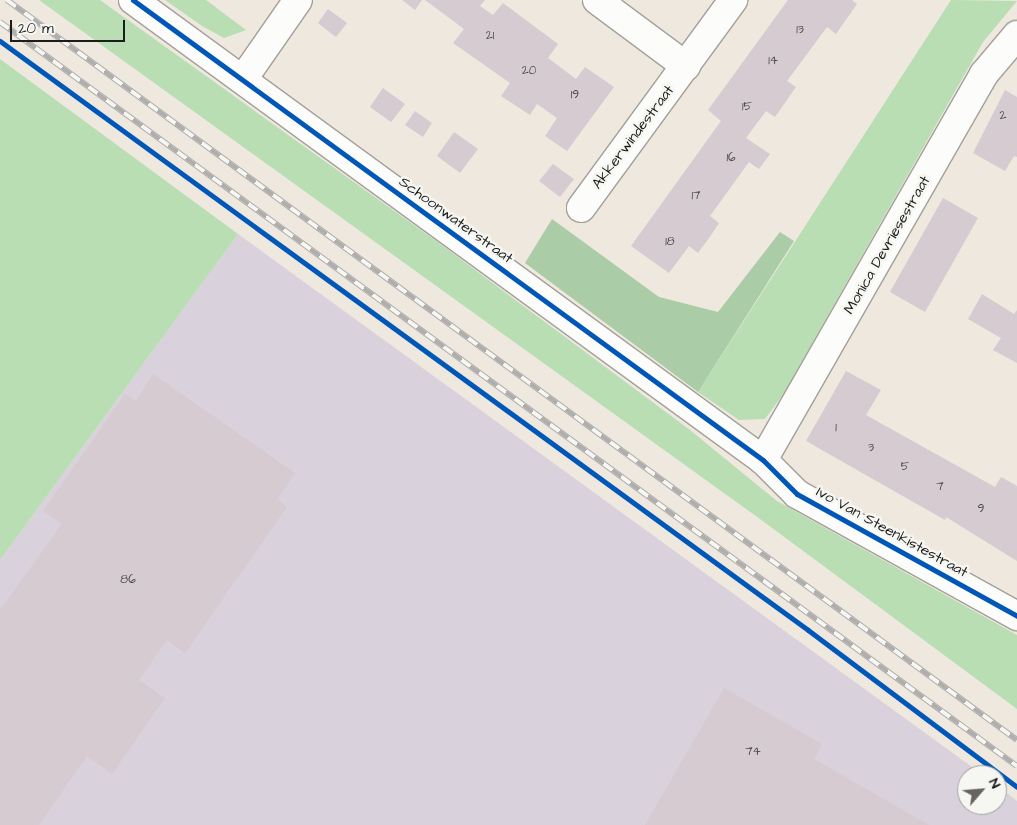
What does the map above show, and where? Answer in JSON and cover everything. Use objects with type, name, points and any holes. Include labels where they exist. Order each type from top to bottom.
[{"type":"street","name":"Schoonwaterstraat","points":[[133,0],[763,460]]},
{"type":"street","points":[[243,79],[298,0]]},
{"type":"street","points":[[597,0],[686,66]]},
{"type":"street","name":"Akkerwindestraat","points":[[580,208],[733,0]]},
{"type":"street","name":"Monica Devriesestraat","points":[[763,460],[984,74],[1017,35]]},
{"type":"street","name":"Ivo Van Steenkistestraat","points":[[763,460],[798,494],[1017,616]]},
{"type":"shaded area","points":[[238,234],[969,765],[957,765],[957,815],[1007,815],[1007,793],[1017,801],[1017,825],[0,825],[0,560]]},
{"type":"green space","points":[[39,0],[100,0],[439,243],[690,430],[777,501],[1017,635],[1017,709],[760,519]]},
{"type":"green space","points":[[165,0],[206,0],[246,30],[224,38],[202,26]]},
{"type":"green space","points":[[951,0],[1017,1],[983,42],[784,393],[765,419],[739,420],[698,392]]},
{"type":"green space","points":[[0,59],[238,234],[0,560]]},
{"type":"green space","points":[[552,219],[659,297],[718,312],[780,232],[794,241],[698,392],[525,263]]},
{"type":"building","points":[[402,0],[422,0],[415,10]]},
{"type":"building","points":[[425,0],[485,0],[480,6],[493,15],[503,3],[558,44],[548,58],[576,79],[585,67],[614,87],[567,151],[545,136],[557,118],[537,104],[530,115],[501,96],[510,83],[453,43],[464,29]]},
{"type":"building","points":[[788,0],[852,0],[857,4],[836,34],[827,27],[787,81],[796,87],[775,117],[766,111],[746,138],[770,154],[759,169],[749,162],[710,216],[719,223],[709,238],[698,253],[689,246],[669,273],[631,246],[721,121],[708,110]]},
{"type":"building","points":[[328,9],[347,23],[336,37],[318,23]]},
{"type":"building","points":[[383,88],[405,104],[391,122],[370,107]]},
{"type":"building","points":[[1005,90],[1017,97],[1017,157],[1014,156],[1005,171],[973,153]]},
{"type":"building","points":[[415,111],[432,123],[423,137],[405,125]]},
{"type":"building","points":[[454,132],[478,149],[460,173],[437,156]]},
{"type":"building","points":[[553,164],[574,179],[560,197],[539,181]]},
{"type":"building","points":[[943,198],[978,218],[925,312],[890,292]]},
{"type":"building","points":[[982,294],[1014,314],[1017,310],[1017,363],[993,350],[1001,338],[968,319]]},
{"type":"building","points":[[846,371],[881,390],[866,415],[995,487],[1001,477],[1017,486],[1017,561],[946,517],[945,520],[806,441]]},
{"type":"building","points":[[153,374],[295,473],[277,499],[287,507],[185,653],[167,640],[139,680],[165,698],[112,774],[87,756],[39,825],[0,825],[0,610],[62,524],[43,511],[125,394],[136,401]]},
{"type":"building","points":[[724,688],[822,744],[814,759],[929,825],[645,825]]},
{"type":"railway","points":[[7,0],[1017,740]]},
{"type":"railway","points":[[0,22],[1017,766]]},
{"type":"cycle path","points":[[133,0],[763,460],[797,494],[1017,616]]},
{"type":"cycle path","points":[[0,41],[808,630],[1017,787]]}]
